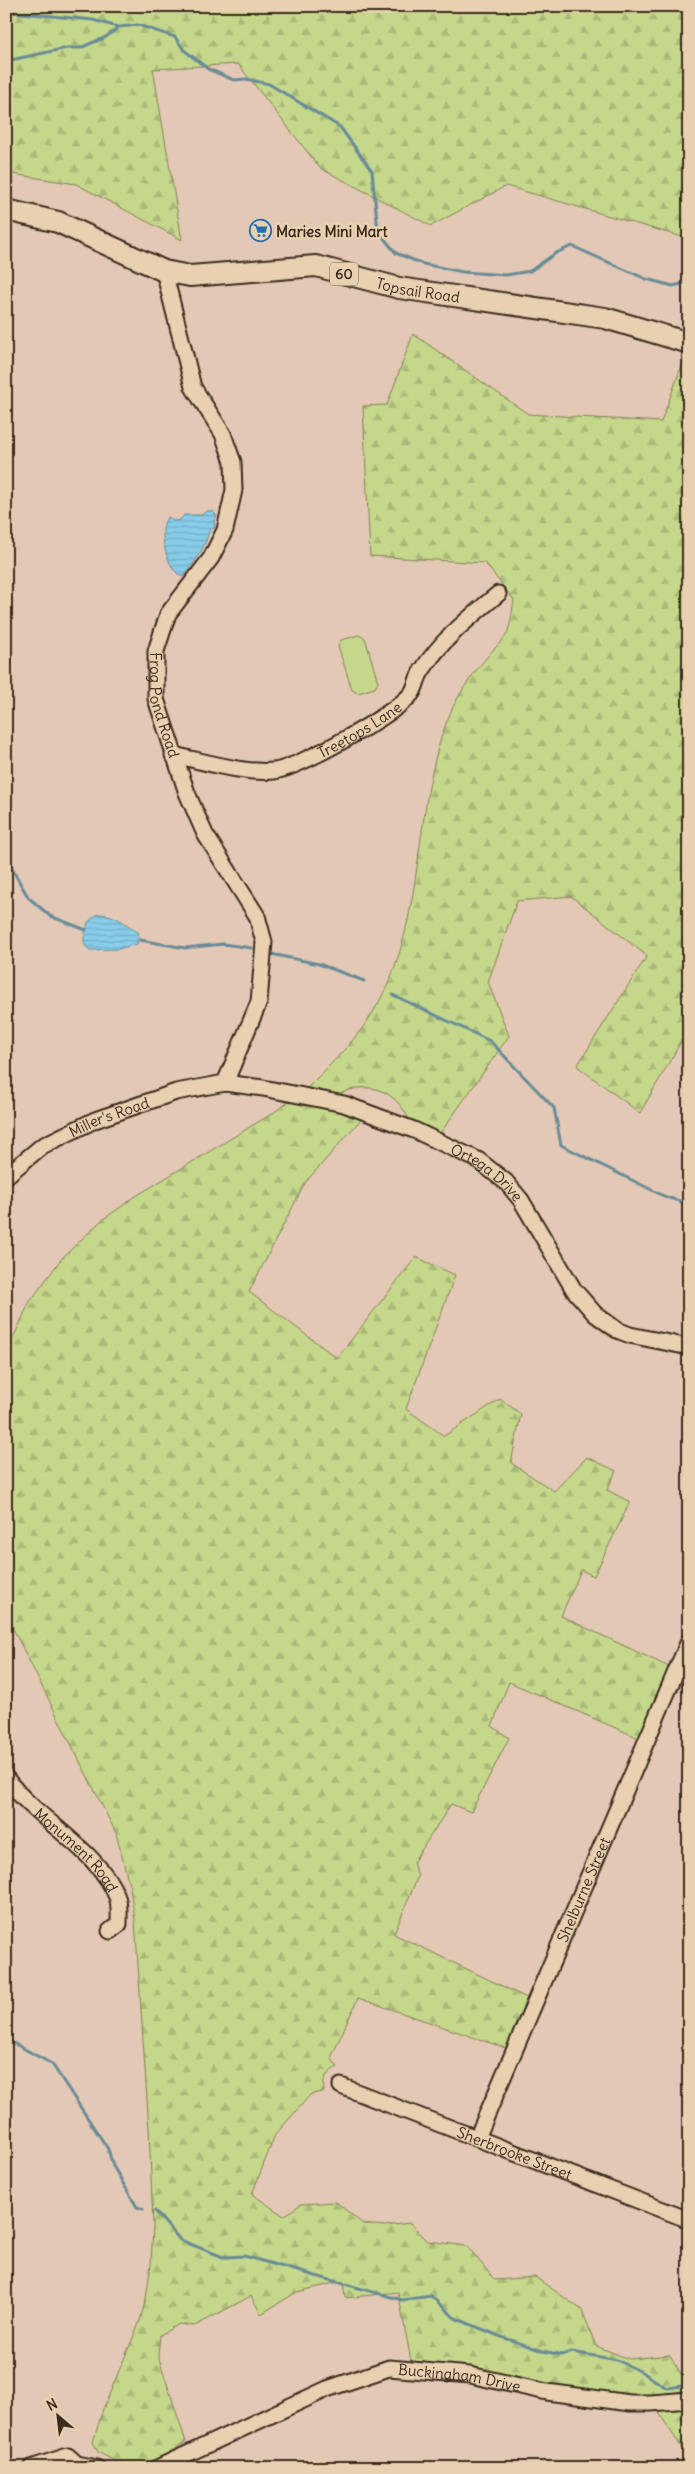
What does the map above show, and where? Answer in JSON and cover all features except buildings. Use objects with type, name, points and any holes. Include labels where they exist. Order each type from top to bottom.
[{"type":"main road","name":"Topsail Road","points":[[6,210],[58,222],[164,271],[190,276],[316,266],[399,288],[605,318],[689,343]]},
{"type":"street","name":"Frog Pond Road","points":[[164,271],[193,387],[223,434],[234,462],[234,490],[225,530],[211,558],[168,614],[156,652],[156,699],[173,755],[205,834],[257,916],[264,942],[259,1002],[225,1083]]},
{"type":"street","name":"Treetops Lane","points":[[173,755],[240,768],[274,770],[295,764],[394,710],[412,692],[420,673],[452,632],[498,594]]},
{"type":"street","name":"Miller's Road","points":[[6,1176],[42,1146],[95,1120],[176,1092],[225,1083]]},
{"type":"street","name":"Ortega Drive","points":[[225,1083],[263,1088],[344,1104],[406,1127],[468,1154],[496,1174],[521,1200],[569,1283],[595,1314],[617,1330],[630,1335],[689,1347]]},
{"type":"street","name":"Shelburne Street","points":[[477,2138],[689,1641]]},
{"type":"street","name":"Monument Road","points":[[6,1778],[31,1807],[100,1867],[117,1898],[119,1924],[110,1931]]},
{"type":"street","name":"Sherbrooke Street","points":[[341,2086],[689,2220]]},
{"type":"street","name":"Buckingham Drive","points":[[157,2468],[328,2389],[388,2368],[470,2375],[546,2392],[630,2403],[650,2404],[689,2400]]},
{"type":"street","points":[[31,2468],[68,2456],[77,2464],[97,2468]]},
{"type":"green space","points":[[6,6],[689,6],[689,239],[506,186],[431,226],[320,168],[238,64],[153,69],[182,240],[76,184],[6,173]]},
{"type":"green space","points":[[413,334],[528,414],[661,422],[689,346],[689,1039],[682,1040],[640,1113],[577,1066],[647,956],[571,896],[517,901],[488,982],[509,1036],[439,1135],[410,1121],[393,1098],[378,1090],[360,1088],[332,1096],[304,1091],[344,1050],[362,1028],[378,1004],[393,971],[412,901],[428,792],[436,756],[447,721],[459,695],[470,679],[505,637],[510,624],[514,600],[485,563],[370,556],[363,406],[387,405]]},
{"type":"green space","points":[[359,635],[365,638],[378,682],[375,688],[358,693],[352,690],[338,646],[341,640]]},
{"type":"green space","points":[[294,1098],[364,1116],[305,1183],[249,1292],[337,1358],[416,1257],[455,1275],[406,1409],[444,1436],[500,1399],[521,1414],[511,1463],[554,1491],[587,1457],[616,1471],[607,1490],[630,1502],[594,1576],[581,1570],[561,1616],[669,1667],[639,1738],[509,1682],[492,1726],[509,1738],[471,1812],[451,1804],[413,1863],[418,1876],[394,1934],[529,1999],[508,2049],[358,1998],[331,2058],[338,2067],[330,2071],[326,2077],[324,2092],[311,2094],[275,2135],[252,2194],[284,2216],[301,2204],[336,2202],[363,2224],[385,2226],[410,2223],[428,2241],[467,2246],[495,2280],[535,2277],[582,2310],[596,2346],[629,2359],[670,2355],[689,2388],[689,2393],[646,2397],[584,2391],[473,2368],[411,2361],[398,2292],[345,2298],[343,2281],[297,2292],[261,2314],[251,2296],[195,2326],[179,2324],[160,2335],[158,2356],[186,2442],[143,2468],[127,2468],[98,2452],[93,2442],[103,2409],[140,2321],[146,2298],[151,2264],[153,2225],[149,2129],[135,1920],[130,1888],[116,1833],[6,1615],[6,1354],[29,1303],[62,1258],[101,1221],[136,1196],[273,1113]]},
{"type":"green space","points":[[689,2406],[689,2459],[657,2410]]},
{"type":"water","points":[[207,511],[213,511],[217,517],[214,520],[215,527],[209,531],[202,549],[183,577],[172,567],[168,559],[163,540],[165,523],[168,517],[174,521],[180,520],[184,515],[201,515]]},
{"type":"water","points":[[98,914],[115,917],[139,933],[137,944],[118,949],[90,950],[85,944],[84,938],[88,922]]},
{"type":"waterway","points":[[6,8],[11,12],[93,20],[118,27]]},
{"type":"waterway","points":[[6,61],[67,48],[80,48],[106,37],[119,27],[138,25],[175,37],[184,50],[208,69],[234,80],[246,79],[269,84],[340,127],[372,171],[378,231],[396,253],[423,264],[463,272],[506,275],[530,271],[556,253],[572,246],[646,279],[673,286],[689,282]]},
{"type":"waterway","points":[[6,858],[28,897],[50,916],[86,930]]},
{"type":"waterway","points":[[140,940],[185,948],[223,944],[252,948]]},
{"type":"waterway","points":[[271,954],[319,964],[364,981]]},
{"type":"waterway","points":[[393,995],[490,1041],[554,1108],[561,1145],[666,1197],[689,1204]]},
{"type":"waterway","points":[[6,2039],[52,2064],[108,2149],[113,2166],[137,2207],[143,2209]]},
{"type":"waterway","points":[[155,2211],[180,2240],[223,2257],[244,2256],[402,2300],[431,2296],[455,2318],[499,2336],[543,2351],[562,2355],[572,2352],[617,2360],[642,2372],[667,2388],[689,2385]]},
{"type":"place","name":"Maries Mini Mart","points":[[260,231]]}]
